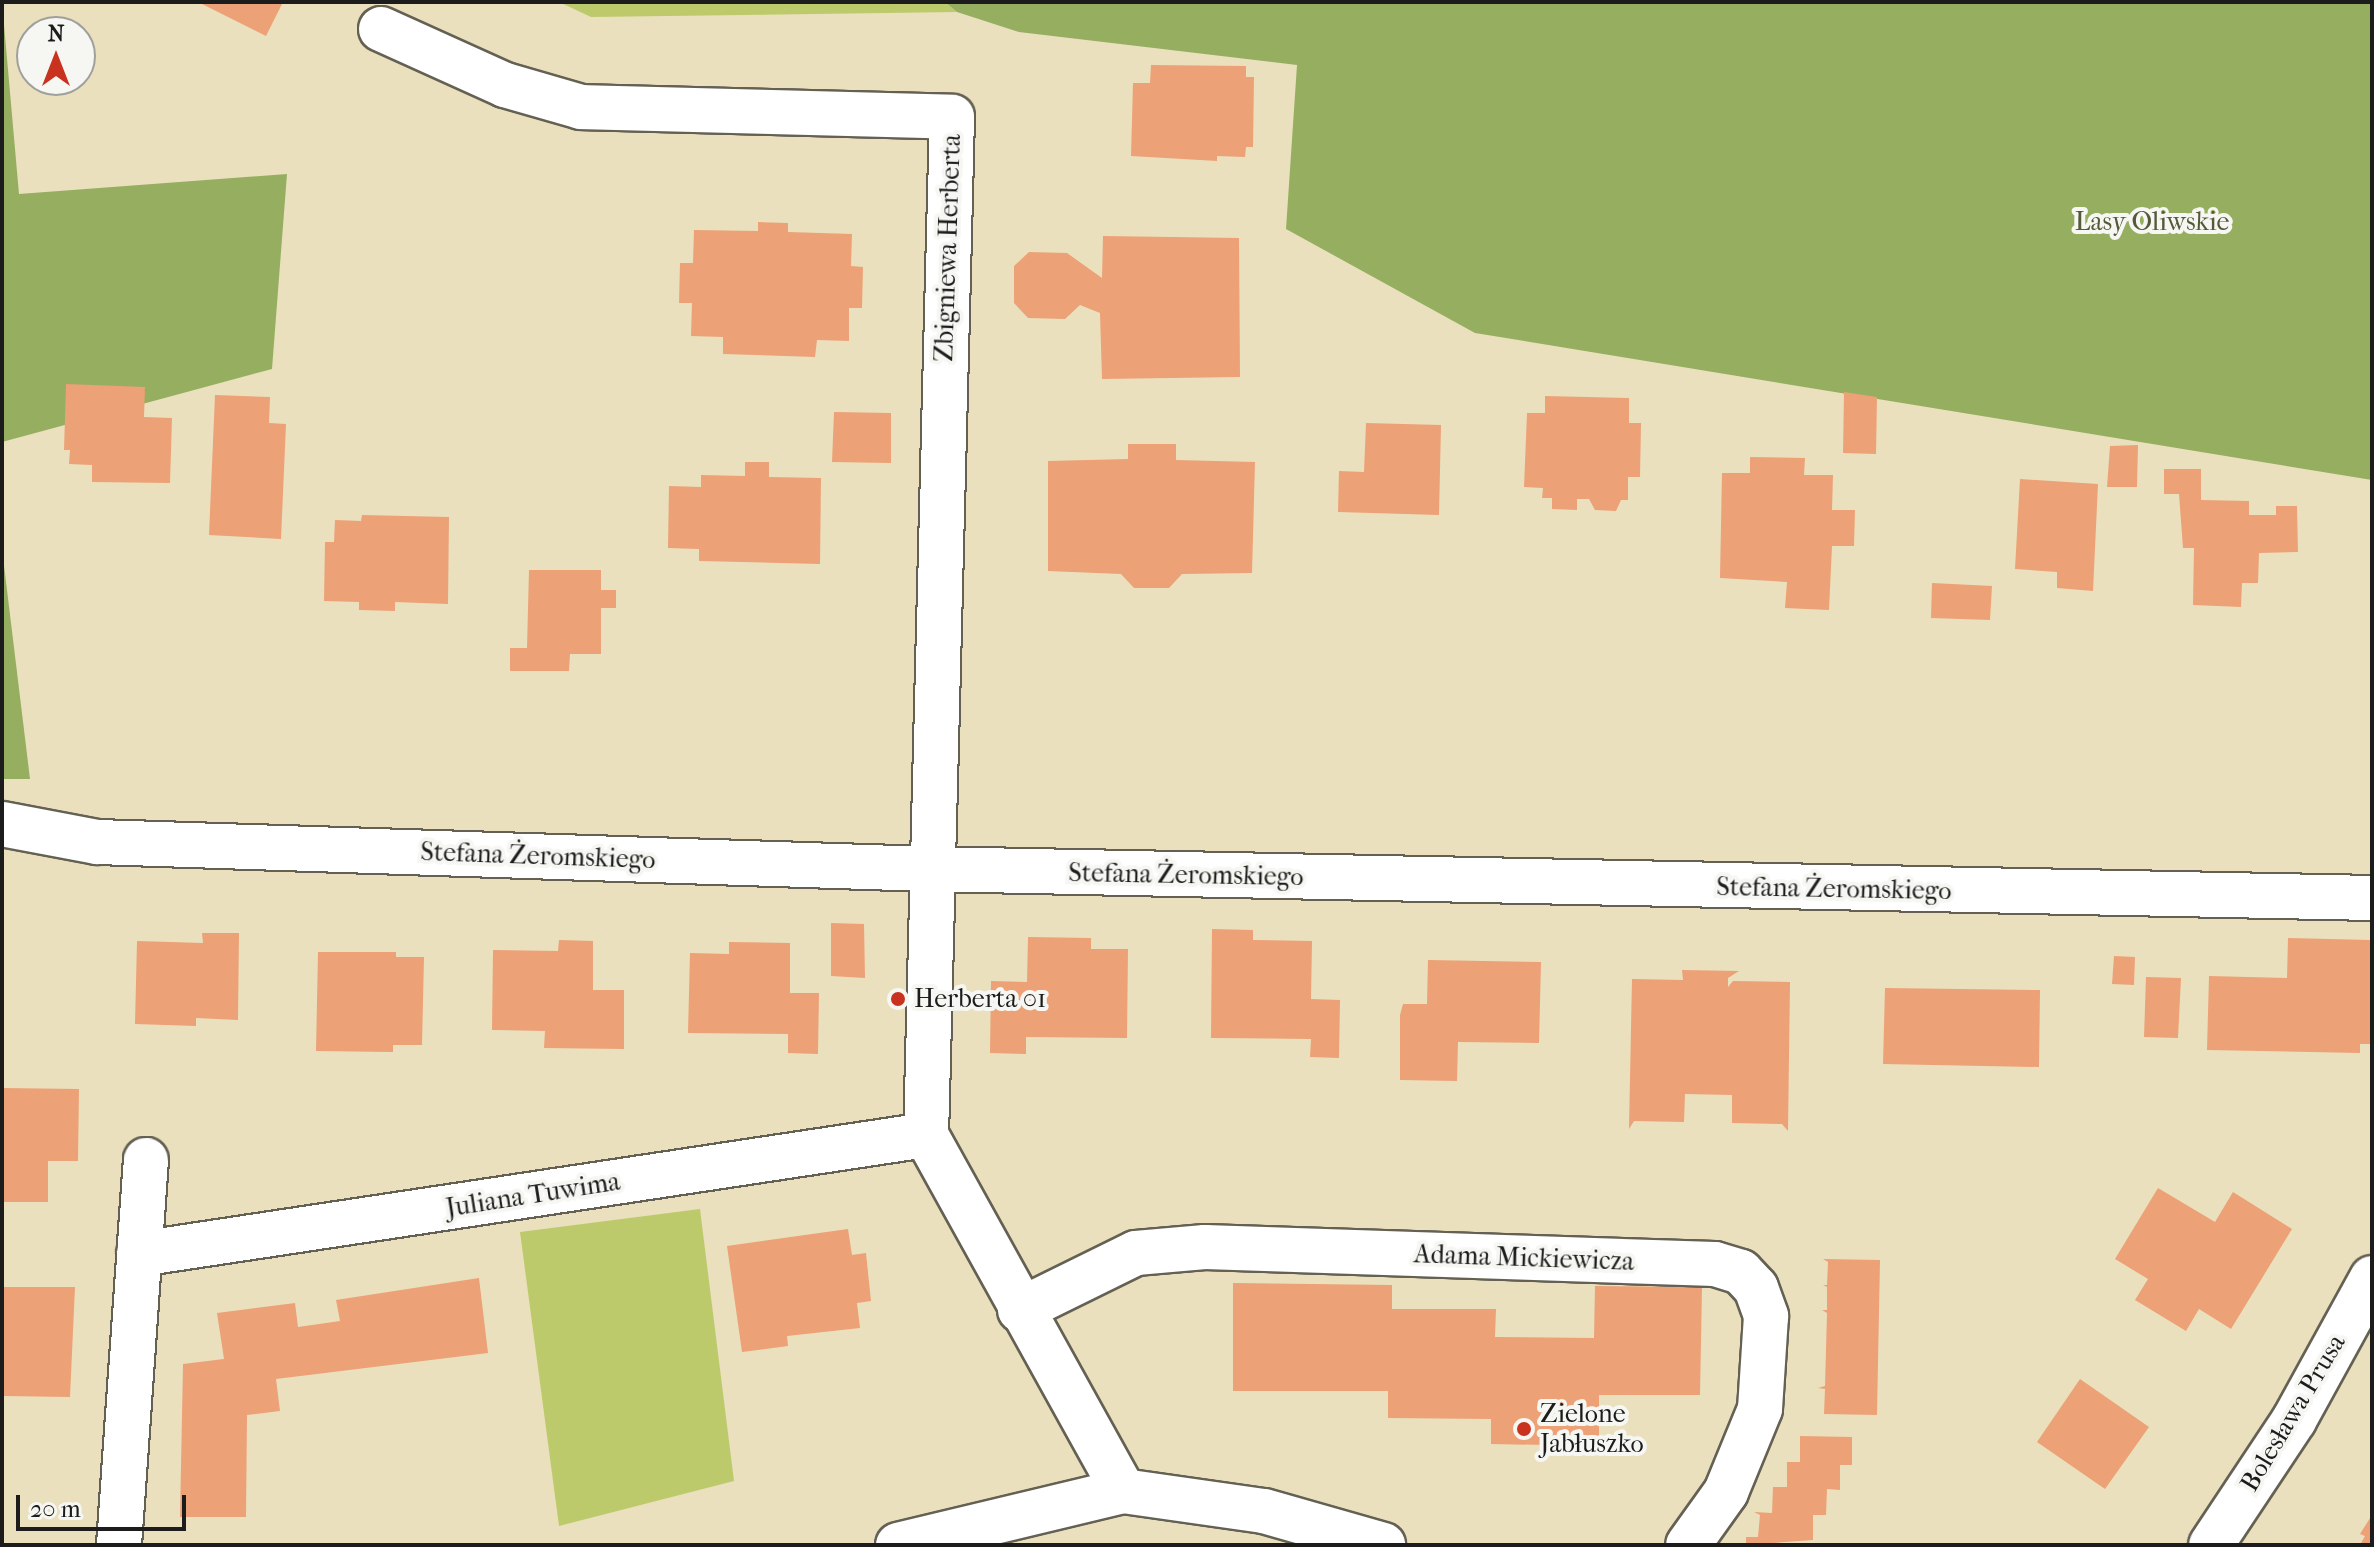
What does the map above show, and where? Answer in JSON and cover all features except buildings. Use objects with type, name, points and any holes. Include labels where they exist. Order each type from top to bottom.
[{"type":"street","name":"Zbigniewa Herberta","points":[[381,29],[505,85],[581,107],[952,117],[929,869]]},
{"type":"street","name":"Stefana Żeromskiego","points":[[2,824],[97,842],[929,869],[2372,898]]},
{"type":"street","points":[[929,869],[926,1135],[1020,1310],[1123,1491]]},
{"type":"street","name":"Juliana Tuwima","points":[[139,1254],[926,1135]]},
{"type":"street","points":[[119,1545],[146,1160]]},
{"type":"street","name":"Adama Mickiewicza","points":[[1020,1310],[1136,1253],[1205,1247],[1715,1264],[1741,1272],[1756,1288],[1766,1316],[1760,1409],[1726,1492],[1688,1545]]},
{"type":"street","name":"Bolesława Prusa","points":[[2211,1545],[2294,1420],[2372,1278]]},
{"type":"street","points":[[898,1545],[1123,1491],[1264,1511],[1383,1545]]},
{"type":"green space","points":[[2,2],[19,194],[287,174],[272,369],[2,442]]},
{"type":"green space","points":[[559,2],[945,2],[957,12],[591,17]]},
{"type":"green space","name":"Lasy Oliwskie","points":[[945,2],[2372,2],[2372,480],[1475,333],[1286,229],[1297,65],[1019,32],[957,12]]},
{"type":"green space","points":[[2,549],[30,779],[2,779]]},
{"type":"green space","points":[[700,1209],[734,1481],[559,1526],[520,1232]]},
{"type":"place","name":"Herberta 01","points":[[898,999]]},
{"type":"place","name":"Zielone Jabłuszko","points":[[1524,1429]]}]
